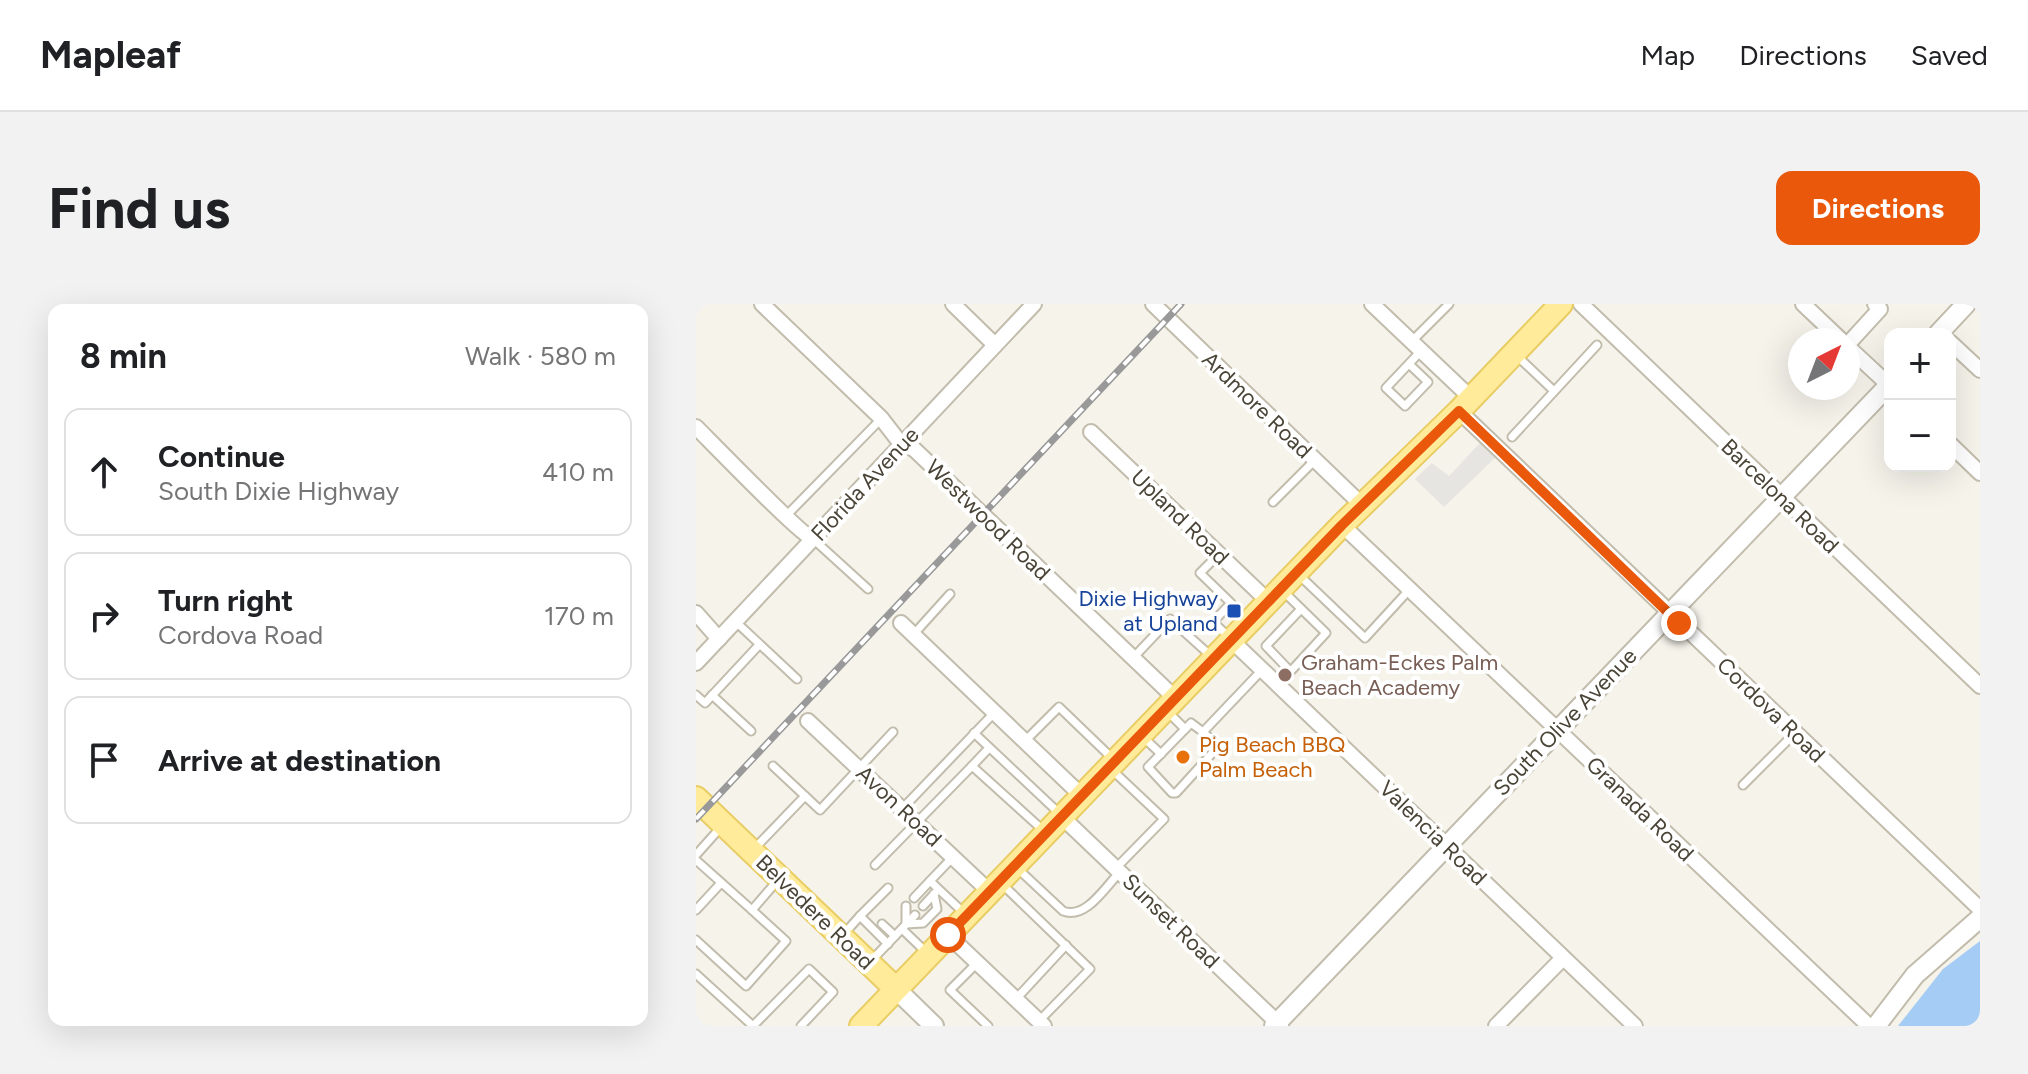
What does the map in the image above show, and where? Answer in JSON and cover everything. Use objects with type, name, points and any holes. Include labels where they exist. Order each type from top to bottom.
[{"type":"main road","points":[[861,1026],[1342,525],[1465,405],[1561,304]]},
{"type":"main road","name":"Belvedere Road","points":[[696,798],[896,989]]},
{"type":"street","name":"Westwood Road","points":[[762,304],[881,418],[889,419],[904,433],[905,441],[1133,658],[1170,704]]},
{"type":"street","points":[[953,304],[973,324],[986,326],[998,342]]},
{"type":"street","name":"Florida Avenue","points":[[696,663],[1034,304]]},
{"type":"street","name":"Ardmore Road","points":[[1153,304],[1362,505]]},
{"type":"street","name":"Cordova Road","points":[[1372,304],[1416,346],[1465,405],[1670,614],[1980,909]]},
{"type":"street","name":"Barcelona Road","points":[[1581,304],[1980,686]]},
{"type":"street","points":[[1803,304],[1828,328]]},
{"type":"street","points":[[1860,332],[1880,309],[1875,304]]},
{"type":"street","points":[[1947,328],[1966,304]]},
{"type":"street","points":[[1956,348],[1980,370]]},
{"type":"street","points":[[1860,357],[1884,379]]},
{"type":"street","name":"South Olive Avenue","points":[[1277,1025],[1884,391]]},
{"type":"street","points":[[696,427],[787,515],[804,520],[814,534],[813,539]]},
{"type":"street","name":"Upland Road","points":[[1091,432],[1219,554],[1275,596]]},
{"type":"street","points":[[1956,450],[1980,473]]},
{"type":"street","name":"Granada Road","points":[[1342,525],[1869,1026]]},
{"type":"street","points":[[697,616],[727,631]]},
{"type":"street","points":[[901,623],[1081,795]]},
{"type":"street","name":"Valencia Road","points":[[1231,640],[1635,1026]]},
{"type":"street","name":"Avon Road","points":[[808,721],[953,857],[1001,880]]},
{"type":"street","name":"Sunset Road","points":[[1061,816],[1277,1025]]},
{"type":"street","points":[[1876,1026],[1915,975],[1980,918]]},
{"type":"street","points":[[948,935],[1042,1024]]},
{"type":"street","points":[[1496,1026],[1563,958]]},
{"type":"street","name":"Belvedere Road","points":[[896,989],[934,1026]]},
{"type":"lane","points":[[1409,364],[1428,382],[1405,406],[1386,388],[1409,364],[1416,346],[1449,304]]},
{"type":"lane","points":[[1512,437],[1597,345]]},
{"type":"lane","points":[[1515,354],[1554,391]]},
{"type":"lane","points":[[787,515],[881,418]]},
{"type":"lane","points":[[1273,502],[1315,460]]},
{"type":"lane","points":[[813,539],[868,589]]},
{"type":"lane","points":[[1219,554],[1200,573],[1231,603],[1213,622],[1231,640]]},
{"type":"lane","points":[[1297,573],[1365,638],[1410,589]]},
{"type":"lane","points":[[913,635],[950,594]]},
{"type":"lane","points":[[1275,596],[1301,609],[1326,633],[1278,685]]},
{"type":"lane","points":[[1290,671],[1266,646],[1301,609]]},
{"type":"lane","points":[[1133,658],[1170,619],[1213,659]]},
{"type":"lane","points":[[727,631],[759,645],[797,679]]},
{"type":"lane","points":[[696,695],[705,703],[759,645]]},
{"type":"lane","points":[[1203,732],[1262,670]]},
{"type":"lane","points":[[712,695],[751,731]]},
{"type":"lane","points":[[1170,704],[1185,729]]},
{"type":"lane","points":[[1001,880],[1063,911],[1072,914],[1082,911],[1164,819],[1059,707],[1024,742]]},
{"type":"lane","points":[[902,809],[994,713]]},
{"type":"lane","points":[[1193,723],[1203,732],[1216,744],[1216,749],[1176,793],[1149,771],[1161,754],[1193,723]]},
{"type":"lane","points":[[773,766],[820,810],[893,732]]},
{"type":"lane","points":[[974,733],[1061,816]]},
{"type":"lane","points":[[1743,785],[1795,733]]},
{"type":"lane","points":[[1140,734],[1161,754]]},
{"type":"lane","points":[[875,865],[989,748]]},
{"type":"lane","points":[[972,766],[1046,833]]},
{"type":"lane","points":[[752,852],[805,796]]},
{"type":"lane","points":[[696,940],[746,986],[786,941],[696,858],[724,825]]},
{"type":"lane","points":[[908,886],[915,896],[953,857]]},
{"type":"lane","points":[[752,910],[780,878]]},
{"type":"lane","points":[[1001,880],[1090,969],[1042,1024]]},
{"type":"lane","points":[[930,881],[936,891],[967,915]]},
{"type":"lane","points":[[696,910],[721,883]]},
{"type":"lane","points":[[841,937],[888,888]]},
{"type":"lane","points":[[923,906],[936,891]]},
{"type":"lane","points":[[904,926],[923,923],[937,909],[936,891]]},
{"type":"lane","points":[[906,906],[904,926],[929,955]]},
{"type":"lane","points":[[867,909],[874,916]]},
{"type":"lane","points":[[869,964],[915,915]]},
{"type":"lane","points":[[860,916],[888,944]]},
{"type":"lane","points":[[882,924],[895,936]]},
{"type":"lane","points":[[1016,999],[1066,945]]},
{"type":"lane","points":[[977,963],[950,990],[988,1026]]},
{"type":"lane","points":[[696,974],[753,1026],[809,969],[833,992],[801,1026]]},
{"type":"shaded area","points":[[1480,443],[1496,457],[1444,507],[1415,479],[1432,463],[1449,476]]},
{"type":"water","points":[[1980,941],[1980,1026],[1898,1026],[1943,969]]},
{"type":"railway","points":[[696,819],[1181,304]]},
{"type":"place","name":"Dixie Highway at Upland","points":[[1234,611]]},
{"type":"place","name":"Graham-Eckes Palm Beach Academy","points":[[1285,675]]},
{"type":"place","name":"Pig Beach BBQ Palm Beach","points":[[1183,757]]},
{"type":"route","points":[[948,935],[1342,525],[1459,411],[1679,623]]}]
